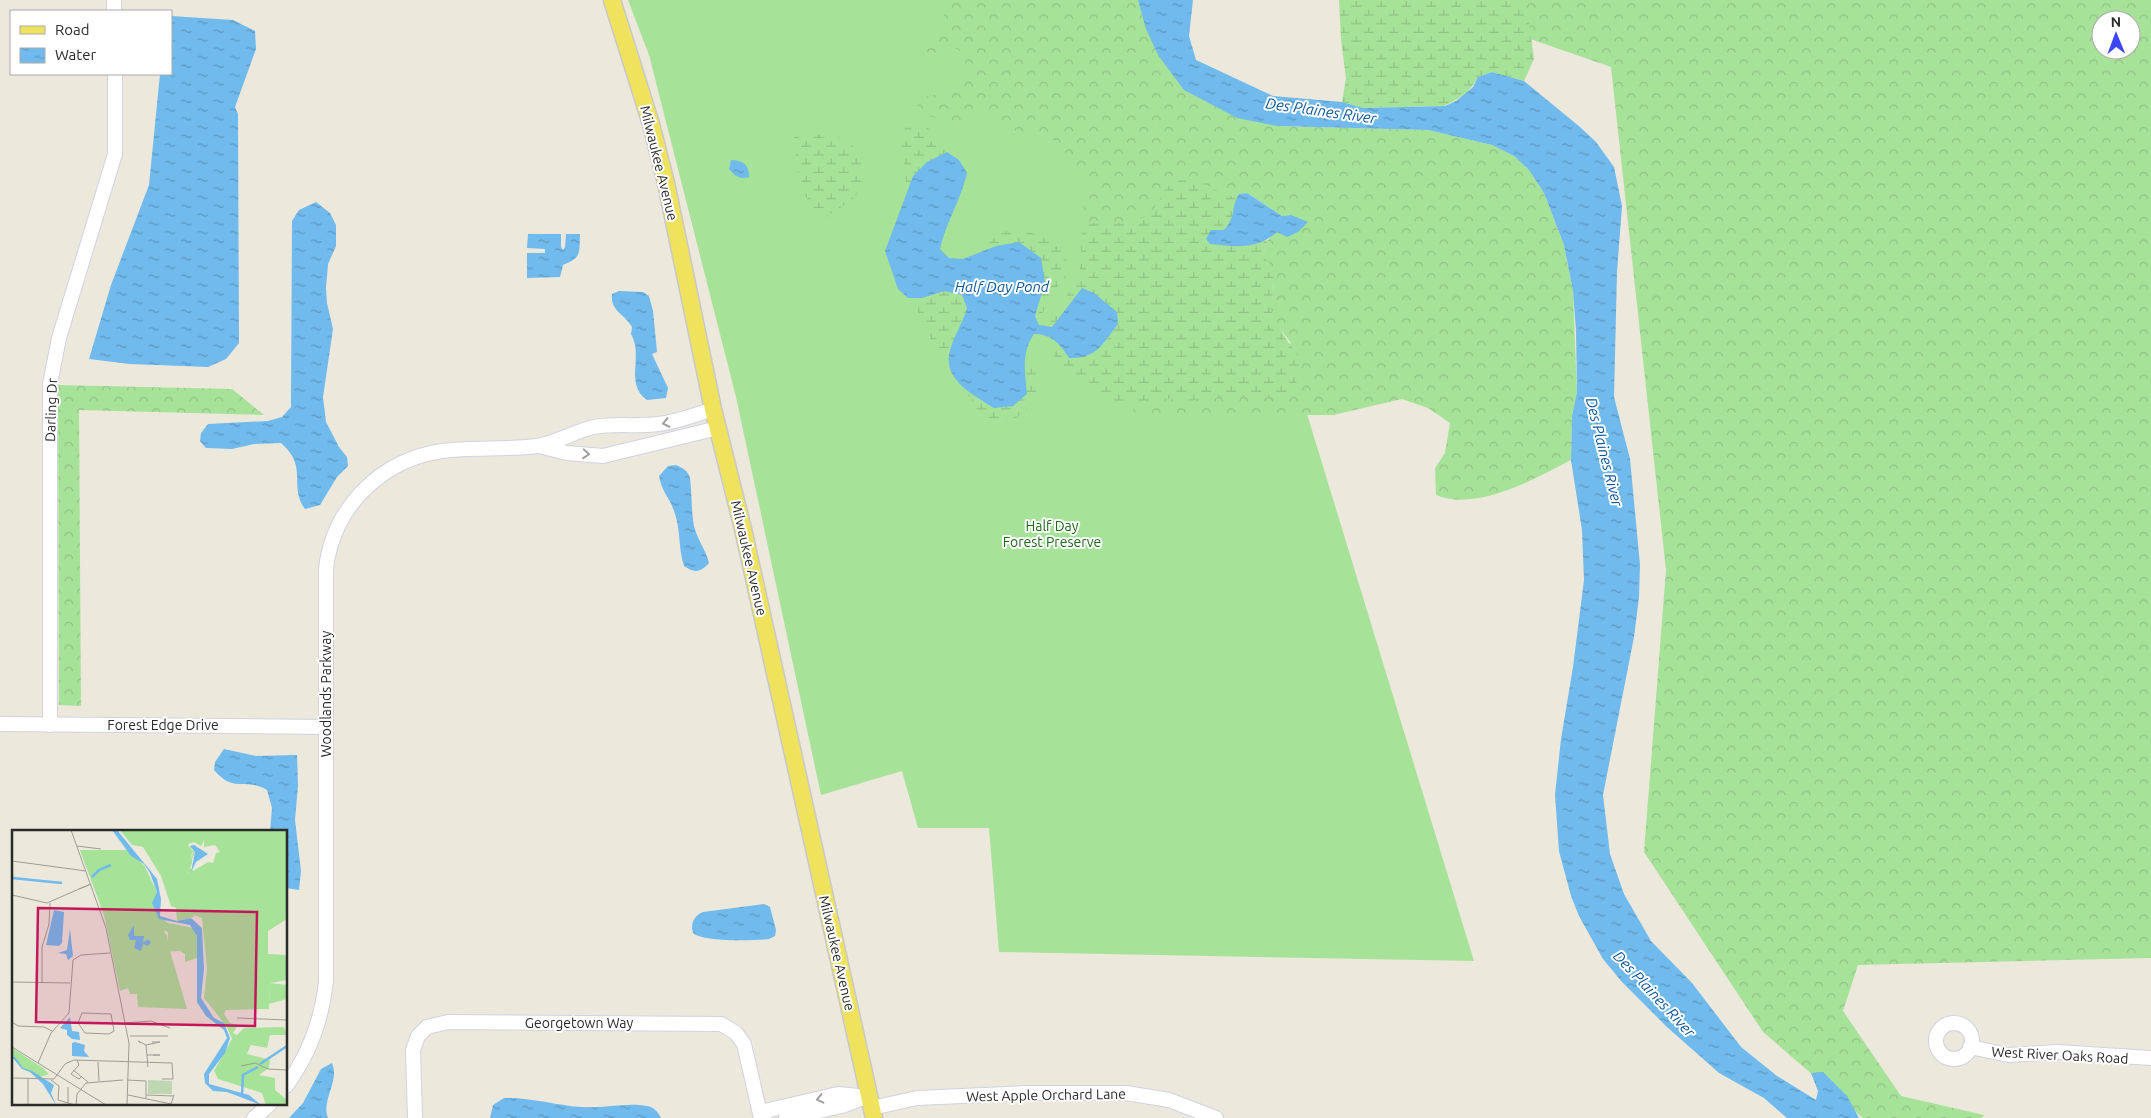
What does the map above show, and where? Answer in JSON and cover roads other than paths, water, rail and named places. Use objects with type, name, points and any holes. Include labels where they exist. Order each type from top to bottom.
[{"type":"main road","name":"Milwaukee Avenue","points":[[612,0],[651,124],[713,409],[743,529],[872,1108]]},
{"type":"street","name":"Darling Dr","points":[[50,725],[50,384],[59,338],[114,154],[116,75]]},
{"type":"street","name":"Woodlands Parkway","points":[[288,1083],[301,1064],[312,1040],[326,989],[326,569],[331,543],[348,508],[369,484],[383,473],[413,458],[443,451],[538,446],[593,427],[615,424],[658,424],[684,419],[713,409]]},
{"type":"street","name":"Woodlands Parkway","points":[[538,446],[567,453],[602,456],[718,428]]},
{"type":"street","name":"Forest Edge Drive","points":[[0,724],[326,727]]},
{"type":"street","name":"Georgetown Way","points":[[415,1118],[415,1044],[427,1027],[448,1022],[721,1024],[736,1033],[744,1044],[761,1118]]},
{"type":"street","name":"West River Oaks Road","points":[[1970,1047],[2008,1055],[2057,1052],[2151,1058]]},
{"type":"street","name":"West Apple Orchard Lane","points":[[872,1108],[917,1098],[1036,1093],[1126,1093],[1176,1102],[1216,1118]]},
{"type":"street","name":"Georgetown Way","points":[[761,1118],[769,1110],[838,1094],[872,1108]]},
{"type":"street","points":[[254,1118],[268,1106]]},
{"type":"street","points":[[786,1118],[842,1106],[872,1108]]},
{"type":"water","name":"Des Plaines River","points":[[1138,0],[1193,0],[1189,36],[1196,60],[1273,96],[1342,102],[1363,108],[1445,106],[1456,101],[1473,87],[1478,77],[1492,72],[1524,81],[1596,142],[1614,167],[1622,206],[1617,272],[1614,397],[1630,459],[1640,565],[1639,597],[1634,637],[1603,795],[1610,854],[1624,894],[1651,941],[1692,983],[1741,1047],[1777,1076],[1816,1100],[1818,1091],[1811,1073],[1823,1072],[1847,1096],[1859,1118],[1787,1118],[1764,1098],[1719,1073],[1667,1027],[1622,982],[1603,959],[1579,916],[1571,896],[1559,851],[1555,795],[1561,739],[1573,667],[1584,580],[1582,530],[1571,460],[1572,416],[1577,392],[1576,331],[1573,291],[1564,245],[1544,193],[1529,170],[1514,156],[1492,145],[1428,130],[1277,126],[1237,118],[1184,90],[1158,55],[1146,29]]},
{"type":"water","points":[[172,16],[233,20],[255,31],[256,49],[235,107],[238,114],[239,343],[226,359],[208,367],[130,364],[89,359],[111,285],[149,185],[160,75],[172,75]]},
{"type":"water","name":"Half Day Pond","points":[[947,152],[959,160],[967,173],[940,249],[949,258],[963,259],[996,246],[1019,242],[1041,258],[1045,282],[1035,316],[1039,325],[1052,327],[1082,288],[1094,293],[1117,312],[1118,324],[1103,343],[1093,353],[1079,358],[1069,358],[1051,338],[1034,334],[1027,348],[1026,355],[1027,394],[1013,406],[994,408],[963,387],[952,373],[949,365],[950,350],[967,308],[962,295],[944,291],[922,298],[908,298],[898,289],[885,251],[913,176],[927,162]]},
{"type":"water","points":[[731,160],[744,164],[748,169],[749,177],[740,178],[733,174],[729,169]]},
{"type":"water","points":[[1247,193],[1282,216],[1291,215],[1308,222],[1298,232],[1287,237],[1277,232],[1262,242],[1245,246],[1210,244],[1206,239],[1211,230],[1224,230],[1231,221],[1239,194]]},
{"type":"water","points":[[316,202],[330,213],[336,225],[336,246],[328,264],[326,288],[327,303],[333,329],[323,397],[326,422],[339,447],[347,457],[348,466],[337,477],[320,505],[305,509],[300,501],[294,460],[281,443],[254,444],[232,449],[206,448],[200,441],[201,433],[208,424],[268,421],[282,417],[291,407],[292,221],[299,210]]},
{"type":"water","points":[[528,234],[561,234],[561,247],[563,250],[566,234],[580,234],[578,254],[574,260],[563,265],[560,277],[527,278],[527,253],[545,253],[545,249],[527,248]]},
{"type":"water","points":[[619,291],[643,292],[649,296],[653,311],[657,352],[652,354],[668,388],[666,398],[647,400],[640,393],[635,378],[636,351],[631,334],[632,327],[615,308],[612,300],[612,294]]},
{"type":"water","points":[[676,465],[685,470],[690,478],[694,526],[709,563],[703,569],[697,571],[684,566],[676,518],[659,476],[668,466]]},
{"type":"water","points":[[224,749],[256,756],[297,755],[298,786],[295,820],[301,871],[299,890],[288,888],[288,830],[270,830],[272,808],[267,790],[260,786],[228,781],[214,770],[215,762]]},
{"type":"water","points":[[764,904],[770,907],[776,930],[775,936],[769,939],[717,939],[698,936],[693,933],[692,926],[694,920],[703,912]]},
{"type":"water","points":[[332,1063],[334,1077],[327,1104],[328,1118],[289,1118],[303,1103],[321,1069]]},
{"type":"water","points":[[504,1098],[581,1107],[647,1106],[652,1107],[661,1118],[490,1118],[493,1105]]},
{"type":"park label","name":"Half Day Forest Preserve","points":[[1052,534]]}]
